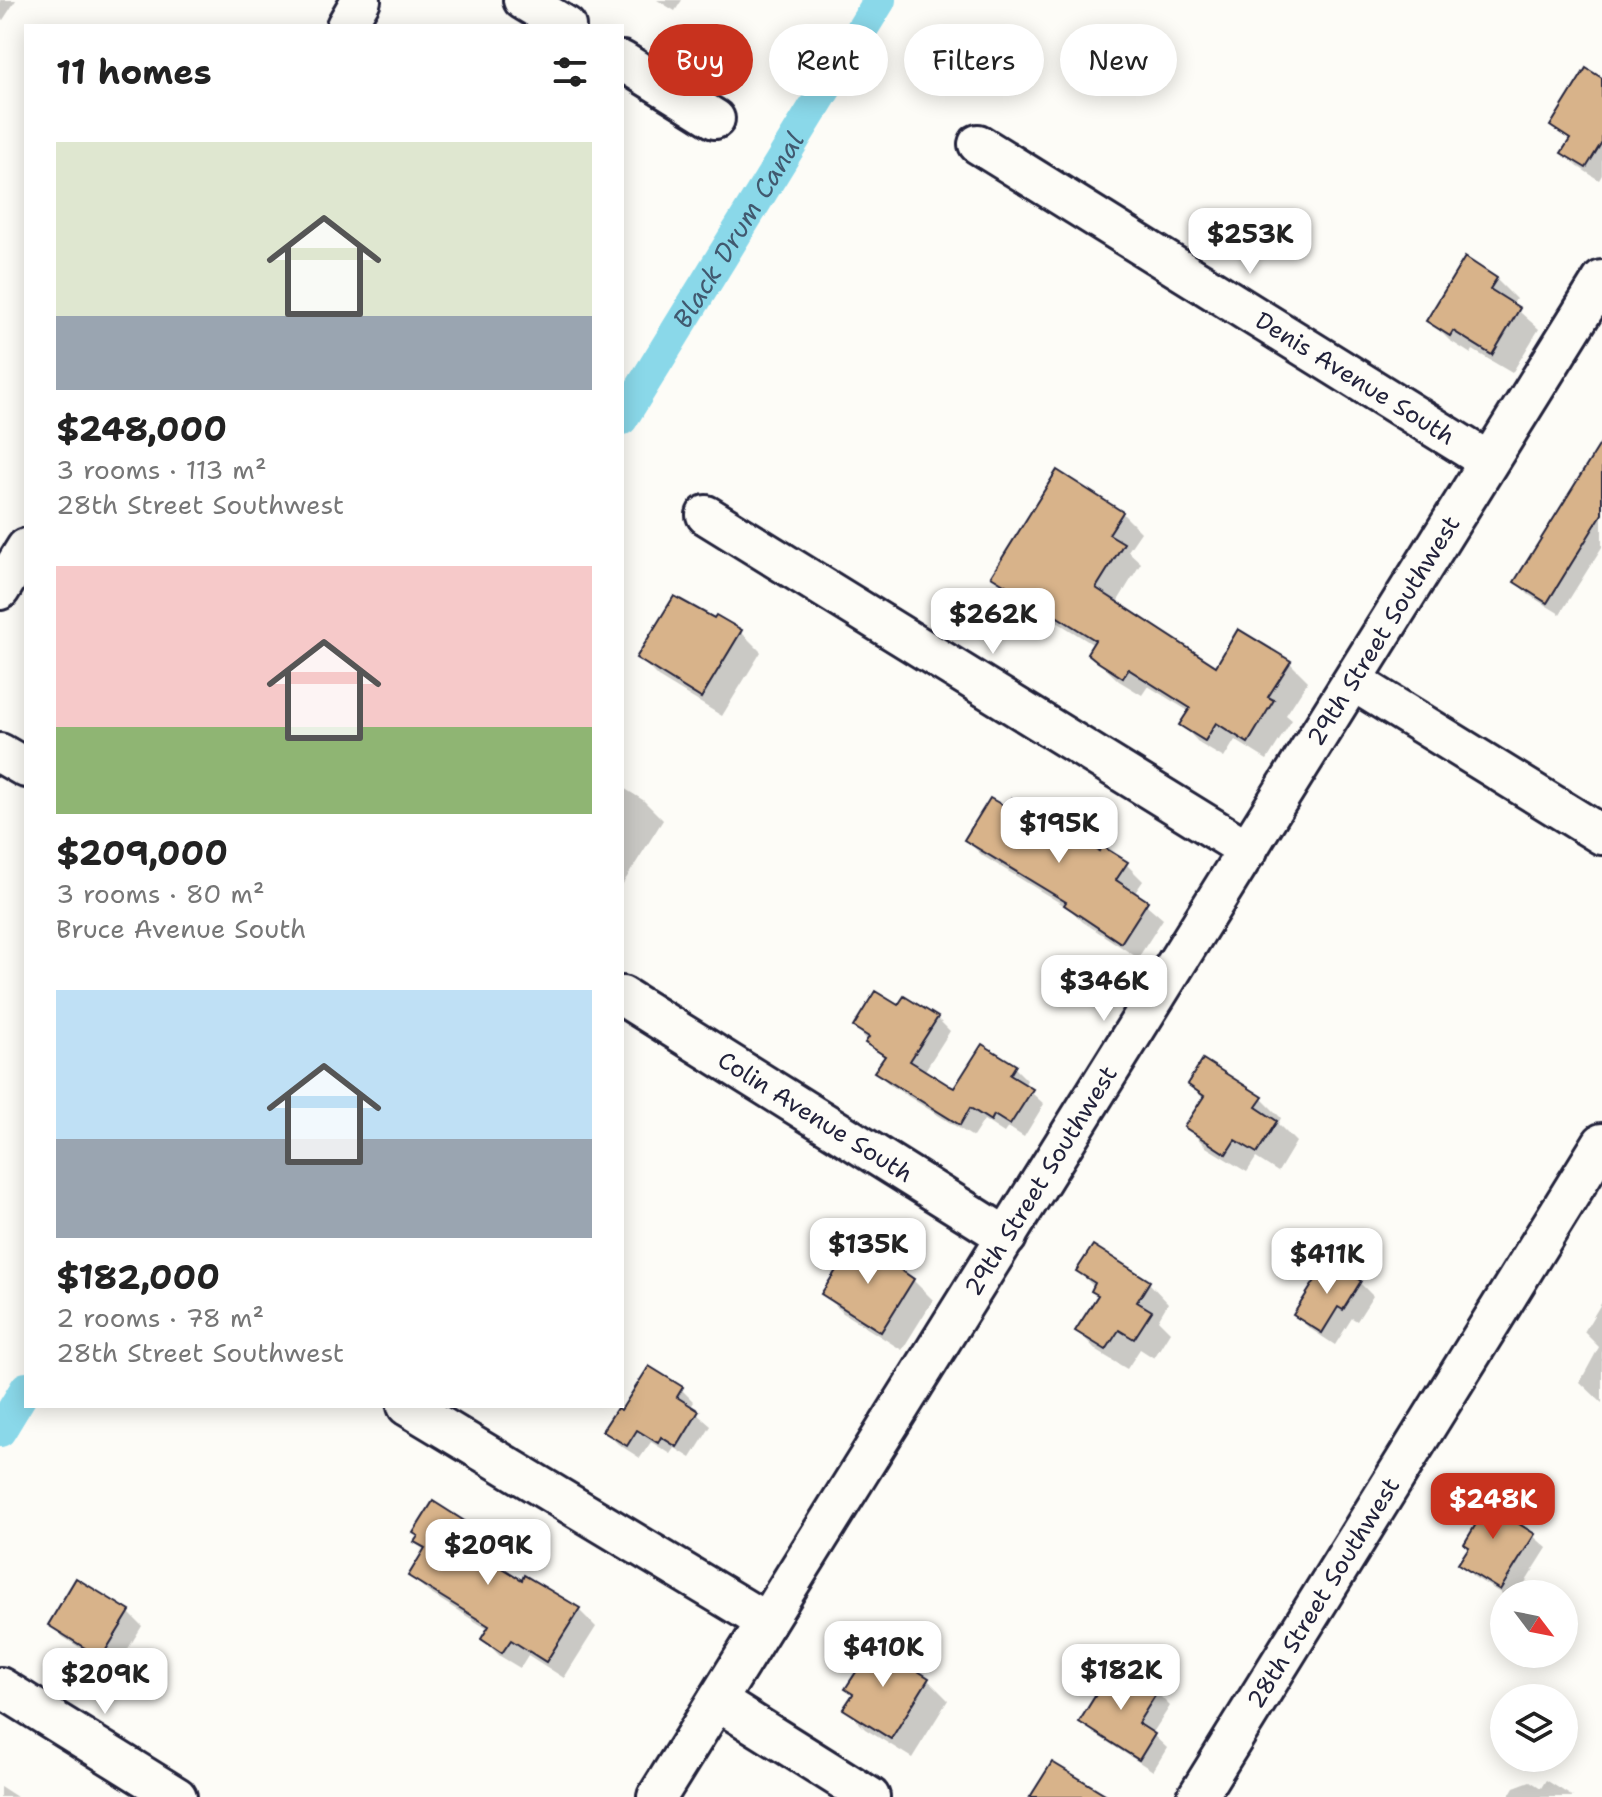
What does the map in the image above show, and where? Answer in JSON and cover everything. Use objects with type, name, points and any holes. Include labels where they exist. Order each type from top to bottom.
[{"type":"street","points":[[347,24],[361,0]]},
{"type":"street","points":[[523,0],[563,24]]},
{"type":"street","points":[[624,62],[715,119]]},
{"type":"street","name":"Denis Avenue South","points":[[978,144],[1488,461]]},
{"type":"street","name":"29th Street Southwest","points":[[657,1797],[1602,280]]},
{"type":"street","points":[[706,515],[1248,850]]},
{"type":"street","points":[[0,590],[24,551]]},
{"type":"street","points":[[1354,682],[1602,835]]},
{"type":"street","points":[[0,753],[24,767]]},
{"type":"street","name":"Colin Avenue South","points":[[624,997],[1007,1237]]},
{"type":"street","name":"28th Street Southwest","points":[[1197,1797],[1602,1143]]},
{"type":"street","points":[[410,1408],[766,1622]]},
{"type":"street","points":[[0,1687],[132,1785],[177,1797]]},
{"type":"street","points":[[717,1701],[870,1797]]},
{"type":"building","points":[[1586,68],[1602,78],[1602,142],[1586,168],[1561,153],[1570,139],[1550,126]]},
{"type":"building","points":[[1465,257],[1497,278],[1490,289],[1520,308],[1492,355],[1453,331],[1450,336],[1426,321]]},
{"type":"building","points":[[1602,441],[1602,514],[1547,603],[1514,582]]},
{"type":"building","points":[[1057,470],[1123,512],[1109,534],[1124,543],[1096,588],[1216,666],[1238,629],[1291,661],[1268,697],[1274,700],[1248,743],[1216,723],[1205,741],[1179,725],[1190,708],[1128,669],[1123,678],[1098,662],[1087,653],[1095,640],[991,576]]},
{"type":"building","points":[[674,596],[742,630],[701,698],[636,658]]},
{"type":"building","points":[[990,798],[1006,807],[1012,798],[1099,851],[1102,846],[1128,862],[1116,880],[1148,901],[1121,943],[1064,905],[1066,902],[964,840]]},
{"type":"building","points":[[875,991],[898,1005],[904,996],[938,1017],[910,1061],[950,1086],[954,1088],[982,1044],[1016,1065],[1010,1075],[1033,1089],[1010,1125],[994,1115],[991,1121],[970,1108],[960,1125],[874,1072],[885,1056],[865,1043],[869,1037],[853,1027]]},
{"type":"building","points":[[1203,1059],[1263,1097],[1256,1107],[1277,1121],[1257,1153],[1235,1140],[1226,1154],[1184,1127],[1204,1096],[1187,1084]]},
{"type":"building","points":[[856,1239],[914,1279],[881,1332],[821,1294]]},
{"type":"building","points":[[1093,1245],[1150,1281],[1137,1302],[1152,1311],[1134,1339],[1119,1330],[1106,1350],[1075,1331],[1098,1295],[1091,1291],[1095,1283],[1076,1271]]},
{"type":"building","points":[[1328,1260],[1361,1281],[1343,1310],[1338,1307],[1322,1333],[1293,1315]]},
{"type":"building","points":[[649,1366],[683,1387],[677,1397],[699,1411],[677,1447],[661,1437],[658,1443],[637,1430],[627,1446],[602,1431],[617,1408],[621,1410]]},
{"type":"building","points":[[1476,1490],[1500,1505],[1497,1510],[1535,1534],[1506,1580],[1490,1580],[1490,1584],[1458,1564],[1469,1547],[1464,1544],[1476,1524],[1461,1513]]},
{"type":"building","points":[[433,1501],[485,1534],[475,1551],[522,1580],[524,1575],[580,1608],[546,1662],[511,1640],[502,1653],[481,1639],[489,1626],[408,1576],[425,1548],[414,1542],[418,1536],[413,1533]]},
{"type":"building","points":[[76,1578],[130,1611],[101,1658],[48,1625]]},
{"type":"building","points":[[867,1639],[929,1678],[891,1739],[843,1709],[853,1694],[845,1689],[858,1669],[851,1665]]},
{"type":"building","points":[[1115,1664],[1158,1691],[1138,1723],[1155,1734],[1139,1760],[1079,1722]]},
{"type":"building","points":[[1052,1762],[1110,1797],[1030,1797]]},
{"type":"waterway","name":"Black Drum Canal","points":[[624,416],[880,0]]},
{"type":"waterway","name":"Black Drum Canal","points":[[0,1431],[24,1391]]}]
